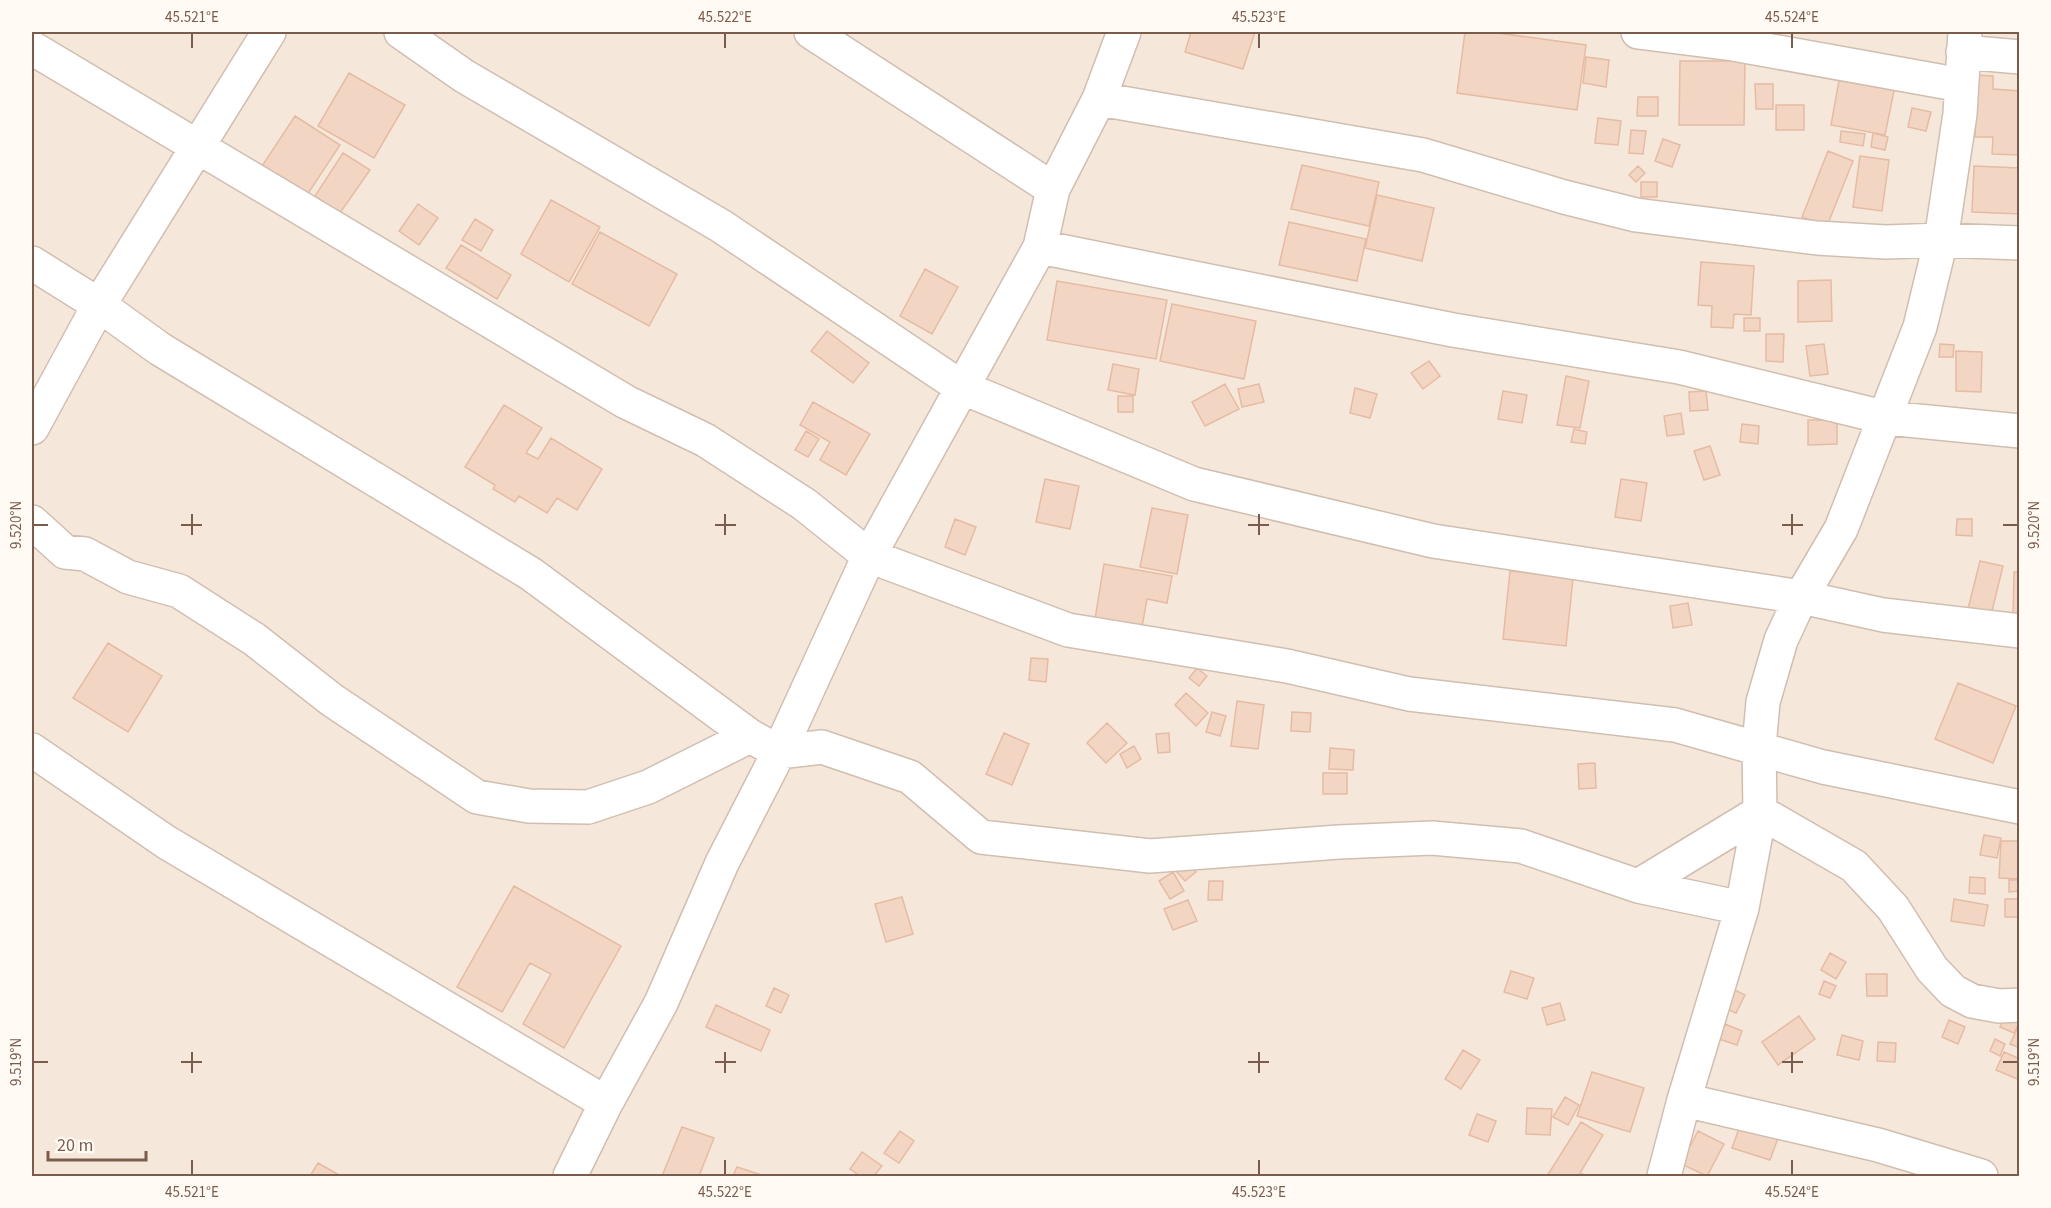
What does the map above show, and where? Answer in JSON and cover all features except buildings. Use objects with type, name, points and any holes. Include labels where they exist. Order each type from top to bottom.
[{"type":"street","points":[[32,428],[99,305],[268,32]]},
{"type":"street","points":[[401,32],[464,76],[721,226],[961,387],[1194,484],[1433,541],[1801,597],[1882,615],[2019,631]]},
{"type":"street","points":[[811,32],[1053,189]]},
{"type":"street","points":[[570,1176],[606,1103],[661,1004],[722,863],[779,753],[869,556],[1040,247],[1053,189],[1099,99],[1124,32]]},
{"type":"street","points":[[1638,32],[1733,44],[1961,85]]},
{"type":"street","points":[[1664,1176],[1683,1100],[1742,908],[1760,812],[1759,747],[1763,702],[1781,640],[1801,597],[1841,529],[1887,418],[1920,327],[1941,240],[1960,114],[1964,42],[2019,57]]},
{"type":"street","points":[[32,48],[626,402],[705,440],[804,504],[869,556],[1068,630],[1287,666],[1409,694],[1675,724],[1823,767],[2019,807]]},
{"type":"street","points":[[1099,99],[1423,155],[1564,197],[1636,214],[1817,238],[1886,242],[1941,240],[2019,243]]},
{"type":"street","points":[[1040,247],[1452,330],[1679,367],[1887,418],[2019,431]]},
{"type":"street","points":[[32,263],[99,305],[160,350],[531,574],[750,736],[779,753],[822,747],[910,777],[981,837],[1150,856],[1339,842],[1432,838],[1521,846],[1638,886],[1742,908]]},
{"type":"street","points":[[32,522],[65,552],[85,554],[128,577],[179,591],[254,639],[332,700],[477,796],[528,806],[588,807],[648,788],[750,736]]},
{"type":"street","points":[[32,750],[166,842],[606,1103]]},
{"type":"street","points":[[1638,886],[1760,812]]},
{"type":"street","points":[[1760,812],[1854,866],[1893,908],[1932,969],[1953,991],[1972,1001],[1999,1006],[2019,1005]]},
{"type":"street","points":[[1683,1100],[1878,1145],[1981,1176]]},
{"type":"shaded area","points":[[32,32],[2019,32],[2019,1176],[32,1176]]}]
